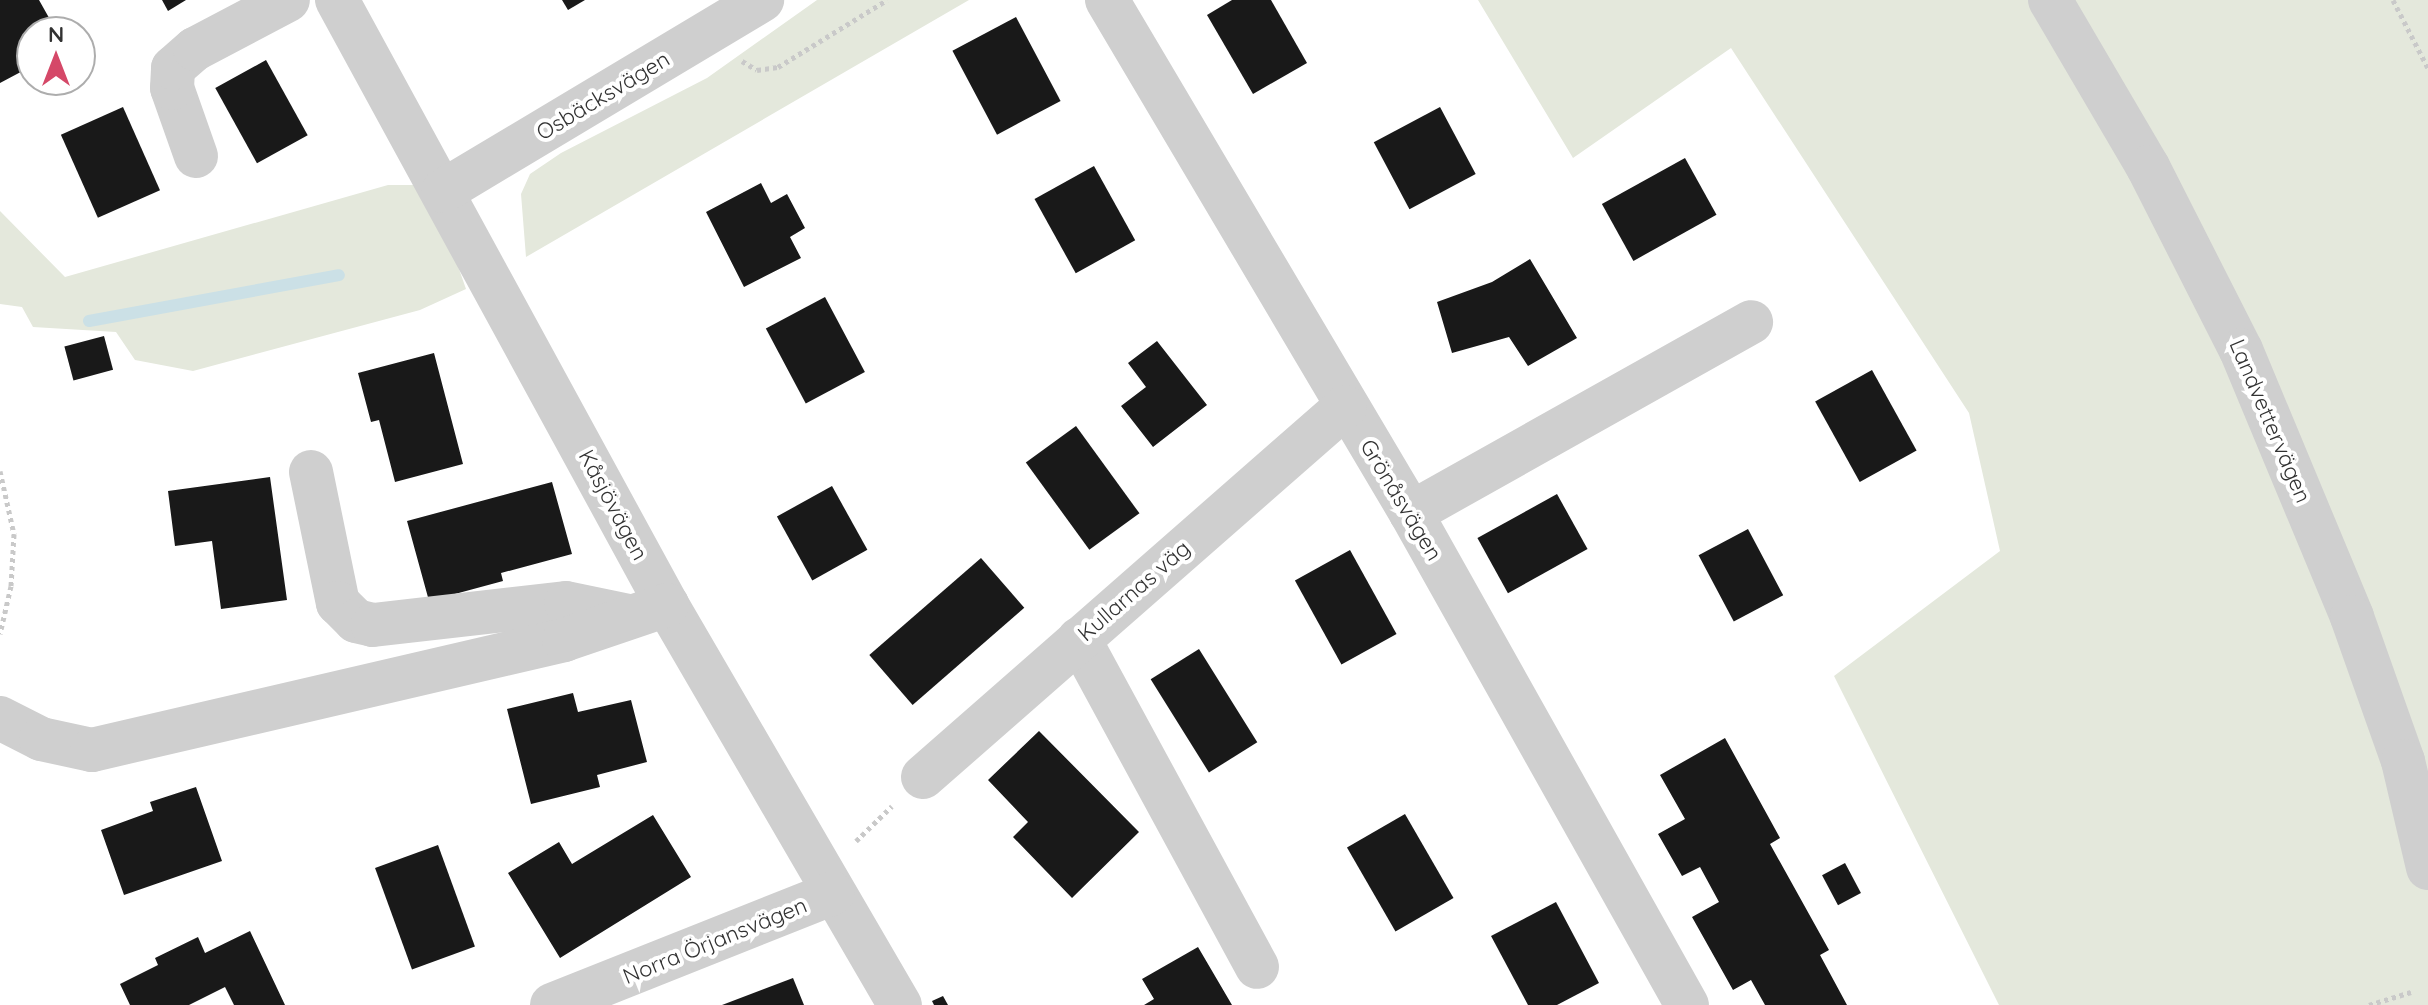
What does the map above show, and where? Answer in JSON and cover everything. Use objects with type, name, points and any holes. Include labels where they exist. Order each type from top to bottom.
[{"type":"street","points":[[196,156],[172,88],[173,68],[195,49],[288,0]]},
{"type":"street","name":"Kåsjövägen","points":[[337,0],[443,191],[648,611],[826,879],[900,1005]]},
{"type":"street","name":"Osbäcksvägen","points":[[443,191],[715,13],[762,0]]},
{"type":"street","name":"Grönåsvägen","points":[[1107,0],[1345,407],[1411,513],[1687,1005]]},
{"type":"street","name":"Landvettervägen","points":[[2050,0],[2148,167],[2241,350],[2352,617],[2403,761],[2428,868]]},
{"type":"street","points":[[1411,513],[1751,322]]},
{"type":"street","name":"Kullarnas väg","points":[[923,777],[1345,407]]},
{"type":"street","points":[[311,472],[338,603],[356,621],[373,625],[566,603],[648,611]]},
{"type":"street","points":[[0,718],[41,739],[92,750],[564,640],[648,611]]},
{"type":"street","points":[[1079,639],[1257,967]]},
{"type":"street","name":"Norra Örjansvägen","points":[[552,1005],[826,879]]},
{"type":"path","points":[[715,13],[743,63],[757,70],[778,67],[887,0]]},
{"type":"path","points":[[2393,0],[2428,68]]},
{"type":"path","points":[[0,471],[14,534],[11,586],[0,634]]},
{"type":"path","points":[[826,879],[850,846],[923,777]]},
{"type":"path","points":[[2369,1005],[2411,992]]},
{"type":"shaded area","points":[[817,0],[969,0],[526,257],[521,194],[530,174],[561,153],[707,78]]},
{"type":"shaded area","points":[[1478,0],[2428,0],[2428,1005],[1999,1005],[1834,676],[2000,551],[1969,413],[1731,48],[1573,158]]},
{"type":"shaded area","points":[[388,185],[416,185],[452,249],[466,289],[420,310],[193,371],[135,360],[116,332],[33,327],[22,307],[0,304],[0,211],[65,277]]},
{"type":"building","points":[[0,0],[39,0],[48,16],[16,16],[16,74],[0,83]]},
{"type":"building","points":[[162,0],[186,0],[168,11]]},
{"type":"building","points":[[562,0],[585,0],[568,10]]},
{"type":"building","points":[[1232,0],[1271,0],[1307,63],[1253,94],[1207,15]]},
{"type":"building","points":[[1016,17],[1061,101],[997,135],[952,51]]},
{"type":"building","points":[[266,60],[308,135],[257,163],[215,88]]},
{"type":"building","points":[[123,107],[160,190],[98,218],[61,135]]},
{"type":"building","points":[[1440,107],[1476,174],[1409,209],[1374,142]]},
{"type":"building","points":[[1685,158],[1717,215],[1633,261],[1602,204]]},
{"type":"building","points":[[1094,166],[1135,240],[1076,273],[1035,199]]},
{"type":"building","points":[[761,183],[771,203],[787,194],[805,228],[790,237],[801,258],[744,287],[706,212]]},
{"type":"building","points":[[1530,259],[1577,338],[1528,366],[1509,337],[1452,353],[1437,302],[1492,282]]},
{"type":"building","points":[[825,297],[865,372],[806,404],[766,328]]},
{"type":"building","points":[[104,336],[113,370],[73,380],[64,347]]},
{"type":"building","points":[[1157,341],[1207,405],[1153,447],[1121,406],[1146,387],[1128,363]]},
{"type":"building","points":[[434,353],[463,464],[395,482],[379,420],[371,422],[358,373]]},
{"type":"building","points":[[1872,370],[1917,450],[1860,482],[1815,402]]},
{"type":"building","points":[[1076,426],[1139,513],[1089,550],[1026,462]]},
{"type":"building","points":[[270,477],[287,600],[221,609],[212,541],[175,546],[168,491]]},
{"type":"building","points":[[552,482],[572,554],[501,573],[503,581],[429,601],[407,521]]},
{"type":"building","points":[[832,486],[867,550],[812,580],[777,517]]},
{"type":"building","points":[[1557,494],[1588,549],[1508,593],[1477,538]]},
{"type":"building","points":[[1748,529],[1783,595],[1734,622],[1699,555]]},
{"type":"building","points":[[1350,550],[1397,634],[1341,665],[1295,581]]},
{"type":"building","points":[[981,558],[1024,608],[913,705],[869,655]]},
{"type":"building","points":[[1199,649],[1257,742],[1209,772],[1151,679]]},
{"type":"building","points":[[573,693],[578,712],[631,700],[647,762],[597,775],[600,787],[531,804],[507,709]]},
{"type":"building","points":[[1039,731],[1139,832],[1072,898],[1013,837],[1028,822],[988,780]]},
{"type":"building","points":[[1725,738],[1780,838],[1770,844],[1829,950],[1820,955],[1847,1005],[1765,1005],[1751,980],[1733,990],[1692,917],[1719,902],[1700,867],[1682,876],[1658,834],[1685,819],[1660,775]]},
{"type":"building","points":[[196,787],[222,861],[124,895],[101,830],[153,811],[150,802]]},
{"type":"building","points":[[1405,814],[1454,898],[1395,932],[1347,847]]},
{"type":"building","points":[[653,815],[691,877],[560,958],[508,873],[559,842],[572,864]]},
{"type":"building","points":[[438,845],[475,946],[412,969],[375,868]]},
{"type":"building","points":[[1845,863],[1861,893],[1838,905],[1822,875]]},
{"type":"building","points":[[1556,902],[1599,983],[1557,1005],[1528,1005],[1491,936]]},
{"type":"building","points":[[250,931],[285,1005],[234,1005],[225,987],[189,1005],[130,1005],[120,984],[158,965],[155,958],[198,937],[205,953]]},
{"type":"building","points":[[1198,947],[1232,1005],[1144,1005],[1154,999],[1142,979]]},
{"type":"building","points":[[793,978],[804,1005],[722,1005]]},
{"type":"building","points":[[943,996],[948,1005],[934,1005],[932,1001]]},
{"type":"waterway","points":[[89,321],[339,275]]}]
